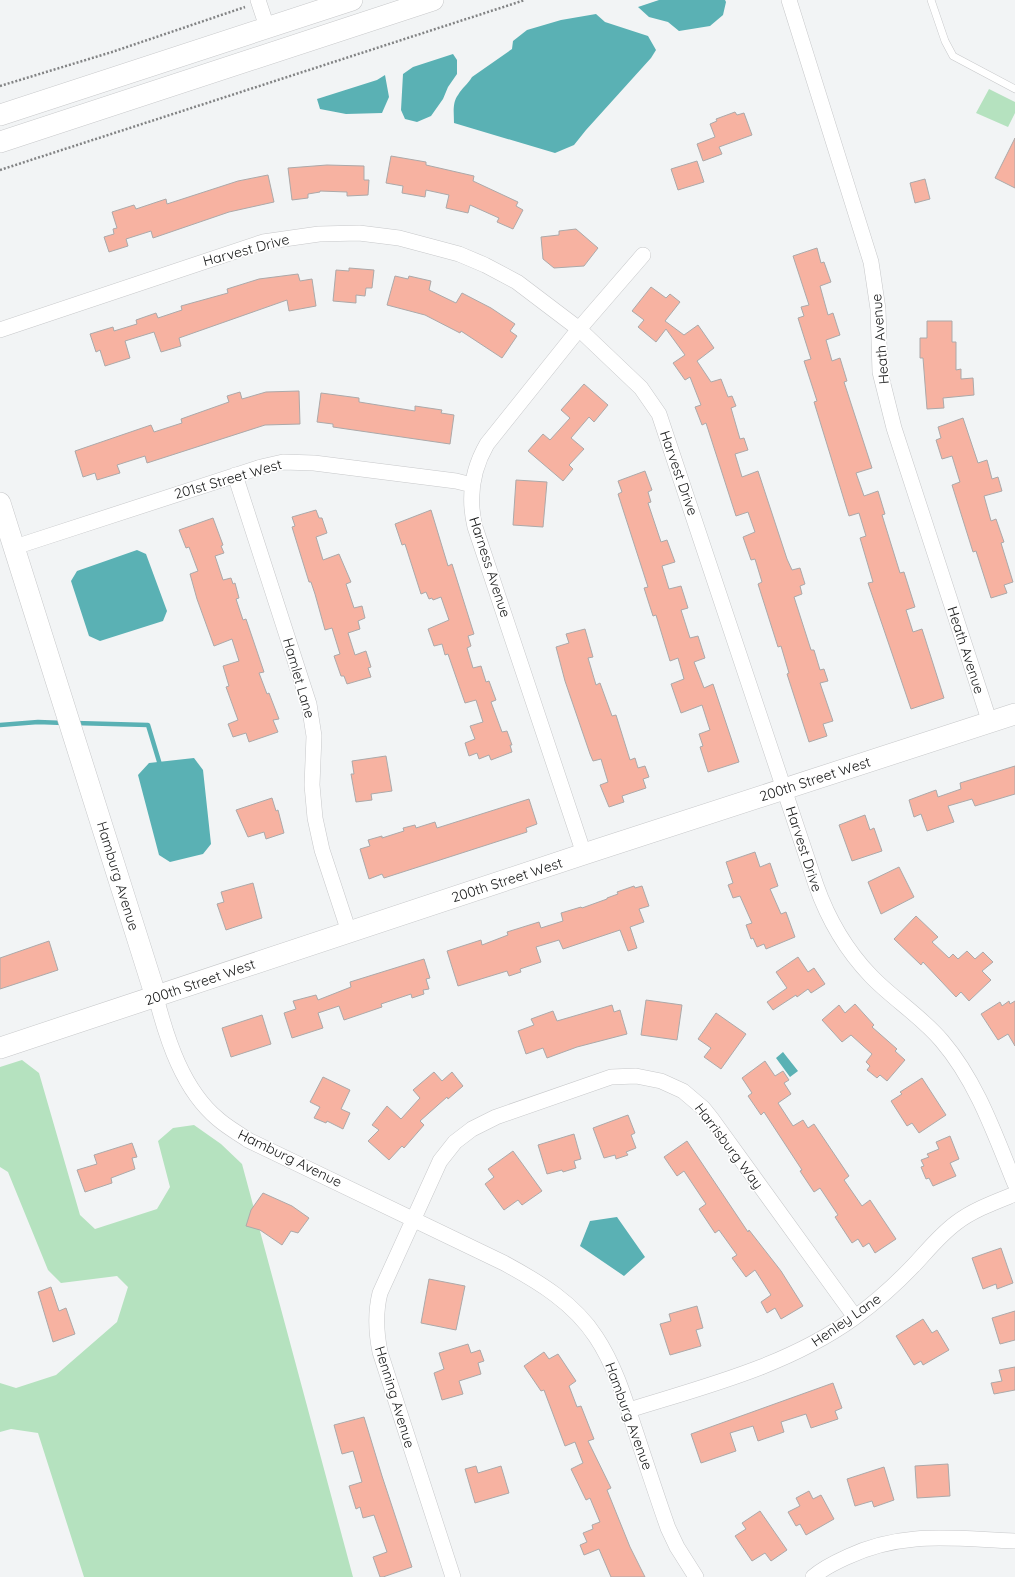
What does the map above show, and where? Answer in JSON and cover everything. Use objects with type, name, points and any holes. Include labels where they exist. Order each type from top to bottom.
[{"type":"street","points":[[0,115],[352,0]]},
{"type":"street","points":[[0,142],[433,0]]},
{"type":"street","name":"Heath Avenue","points":[[789,0],[871,262],[878,309],[880,372],[894,428],[990,723]]},
{"type":"street","points":[[254,3],[267,27]]},
{"type":"street","name":"Harvest Drive","points":[[0,330],[263,242],[319,234],[347,233],[398,238],[459,254],[485,265],[517,282],[579,329],[641,388],[659,414],[820,897],[838,934],[871,976],[929,1026],[955,1058],[976,1093],[1015,1184]]},
{"type":"street","name":"Harness Avenue","points":[[584,854],[475,527],[472,511],[472,485],[479,457],[487,444],[579,329],[643,254]]},
{"type":"street","name":"201st Street West","points":[[15,547],[235,475],[272,464],[292,461],[449,480],[472,485]]},
{"type":"street","name":"Hamlet Lane","points":[[235,475],[309,704],[314,736],[312,785],[315,818],[322,850],[349,932]]},
{"type":"street","name":"Hamburg Avenue","points":[[0,503],[166,1031],[184,1074],[197,1096],[217,1119],[248,1140],[504,1263],[539,1282],[557,1295],[596,1336],[617,1377],[668,1528],[677,1547],[696,1577]]},
{"type":"street","name":"200th Street West","points":[[0,1048],[584,854],[1015,714]]},
{"type":"street","name":"Harrisburg Way","points":[[415,1219],[440,1161],[455,1142],[472,1129],[496,1117],[598,1081],[623,1076],[648,1077],[678,1088],[703,1108],[854,1317]]},
{"type":"street","name":"Henley Lane","points":[[629,1410],[746,1374],[816,1342],[854,1317],[891,1288],[944,1233],[957,1222],[983,1207],[1015,1194]]},
{"type":"street","name":"Henning Avenue","points":[[415,1219],[380,1293],[377,1305],[376,1336],[453,1577]]},
{"type":"street","points":[[813,1577],[861,1550],[887,1542],[930,1538],[1015,1541]]},
{"type":"lane","points":[[931,0],[948,50],[953,56],[1015,89]]},
{"type":"path","points":[[0,170],[525,0]]},
{"type":"path","points":[[0,86],[112,52],[254,3]]},
{"type":"green space","points":[[989,89],[1015,102],[1015,113],[1008,127],[976,113]]},
{"type":"green space","points":[[22,1060],[39,1073],[80,1215],[95,1229],[157,1209],[170,1187],[158,1141],[173,1128],[194,1125],[221,1144],[242,1164],[353,1577],[84,1577],[38,1433],[11,1429],[0,1432],[0,1383],[16,1388],[56,1375],[117,1322],[128,1287],[117,1276],[61,1283],[48,1270],[8,1172],[0,1167],[0,1067]]},
{"type":"water","points":[[659,0],[725,0],[726,2],[723,15],[710,26],[679,31],[668,22],[649,17],[638,7]]},
{"type":"water","points":[[596,14],[605,22],[648,36],[656,50],[651,58],[574,145],[555,153],[454,123],[455,101],[461,90],[472,77],[512,49],[513,41],[527,30],[561,20]]},
{"type":"water","points":[[453,54],[457,60],[457,74],[448,87],[443,99],[431,116],[417,122],[405,119],[401,110],[403,74],[413,67]]},
{"type":"water","points":[[385,75],[389,97],[382,113],[346,114],[320,109],[317,99],[377,80]]},
{"type":"water","points":[[137,550],[146,554],[167,611],[163,621],[100,641],[89,636],[71,581],[77,571]]},
{"type":"water","points":[[194,758],[203,770],[211,844],[203,854],[170,862],[159,855],[138,775],[149,763]]},
{"type":"water","points":[[783,1052],[798,1071],[790,1077],[776,1058]]},
{"type":"water","points":[[617,1217],[645,1257],[624,1276],[580,1246],[590,1221]]},
{"type":"building","points":[[735,112],[737,115],[744,113],[752,135],[719,147],[722,154],[703,161],[697,144],[715,137],[710,124],[717,121],[716,119]]},
{"type":"building","points":[[1015,138],[1015,188],[995,178]]},
{"type":"building","points":[[391,156],[426,162],[426,165],[474,176],[473,181],[518,202],[516,206],[523,210],[513,229],[497,222],[499,218],[470,205],[468,213],[446,208],[449,195],[426,190],[425,197],[402,193],[403,186],[386,183]]},
{"type":"building","points":[[697,161],[704,182],[678,190],[671,169]]},
{"type":"building","points":[[327,165],[364,166],[364,180],[369,180],[368,195],[347,196],[347,192],[320,191],[308,194],[308,198],[292,200],[288,168]]},
{"type":"building","points":[[268,175],[274,202],[229,212],[153,238],[151,231],[126,239],[128,246],[109,252],[104,237],[114,234],[113,229],[117,228],[112,212],[134,205],[136,209],[166,199],[167,204],[238,181]]},
{"type":"building","points":[[925,179],[930,199],[915,203],[910,183]]},
{"type":"building","points":[[576,229],[598,248],[584,266],[554,268],[543,259],[541,237],[559,235],[559,231]]},
{"type":"building","points":[[817,248],[821,263],[824,262],[831,282],[820,286],[828,315],[833,313],[840,335],[826,340],[832,361],[840,358],[847,381],[844,382],[872,468],[856,473],[864,496],[878,491],[885,514],[882,515],[900,573],[904,572],[915,607],[906,610],[913,632],[922,629],[944,698],[911,709],[868,583],[873,582],[860,538],[866,536],[859,513],[849,516],[814,402],[817,401],[804,361],[811,359],[798,318],[804,316],[801,307],[809,305],[793,256]]},
{"type":"building","points":[[349,268],[374,270],[372,288],[366,288],[365,296],[356,295],[356,303],[333,301],[336,270],[349,271]]},
{"type":"building","points":[[298,274],[300,281],[312,279],[316,306],[289,311],[287,300],[179,338],[181,346],[161,352],[154,332],[125,341],[130,358],[105,366],[100,350],[96,352],[90,334],[113,327],[114,331],[137,324],[136,320],[156,313],[158,318],[182,310],[181,306],[228,293],[227,289],[259,279]]},
{"type":"building","points":[[395,276],[408,279],[409,276],[431,281],[429,290],[456,303],[462,293],[491,308],[515,324],[510,331],[517,336],[502,358],[461,331],[460,333],[425,315],[387,305]]},
{"type":"building","points":[[651,287],[666,298],[670,294],[680,302],[665,321],[684,335],[698,325],[714,348],[697,361],[711,382],[721,379],[728,397],[732,396],[736,406],[731,408],[740,439],[744,438],[748,450],[735,454],[742,477],[758,471],[787,559],[792,570],[800,568],[805,584],[800,586],[802,594],[794,597],[811,650],[814,650],[820,670],[824,669],[828,681],[820,683],[833,721],[823,724],[827,736],[809,742],[787,674],[789,673],[781,646],[778,647],[758,584],[762,582],[755,559],[751,560],[743,537],[755,532],[748,512],[736,516],[706,423],[702,425],[695,407],[701,405],[690,377],[685,380],[673,363],[685,355],[666,329],[656,342],[638,327],[644,320],[632,311]]},
{"type":"building","points":[[927,321],[952,321],[952,342],[956,342],[956,370],[961,369],[961,379],[973,378],[974,395],[943,398],[944,408],[927,409],[923,358],[920,358],[920,338],[927,338]]},
{"type":"building","points":[[584,384],[608,405],[594,422],[589,417],[571,438],[584,449],[569,465],[573,469],[563,481],[528,451],[543,434],[550,440],[570,418],[561,410]]},
{"type":"building","points":[[299,391],[300,424],[265,425],[147,463],[145,456],[117,465],[120,473],[97,480],[95,473],[83,477],[75,451],[151,425],[154,432],[182,423],[181,419],[229,402],[227,396],[240,392],[242,399],[266,392]]},
{"type":"building","points":[[321,393],[359,398],[359,402],[415,411],[415,406],[442,410],[441,413],[454,415],[450,444],[333,427],[333,424],[317,422]]},
{"type":"building","points":[[963,418],[978,463],[987,460],[992,479],[998,477],[1002,491],[984,496],[991,521],[996,519],[1004,542],[1001,543],[1013,582],[1004,585],[1007,593],[991,598],[976,551],[973,552],[952,485],[960,482],[952,456],[942,459],[936,440],[941,438],[938,427]]},
{"type":"building","points":[[645,471],[652,490],[648,492],[651,502],[648,503],[661,542],[667,540],[675,562],[662,566],[669,589],[681,586],[688,608],[681,610],[690,638],[698,636],[705,658],[694,662],[704,688],[713,684],[739,762],[708,772],[700,747],[703,746],[699,734],[710,730],[702,705],[681,713],[671,684],[684,679],[678,658],[670,661],[656,615],[653,616],[644,588],[648,587],[618,494],[622,492],[618,481]]},
{"type":"building","points":[[516,480],[547,482],[543,527],[513,525]]},
{"type":"building","points":[[316,510],[319,518],[322,518],[327,533],[316,537],[323,560],[339,554],[351,582],[346,584],[354,608],[362,606],[365,618],[358,621],[360,629],[348,633],[355,655],[366,651],[371,667],[368,668],[371,677],[347,684],[344,676],[341,676],[334,656],[340,654],[332,628],[325,630],[315,594],[311,582],[309,582],[292,527],[295,526],[292,517]]},
{"type":"building","points":[[431,510],[448,566],[452,564],[474,634],[468,636],[471,646],[467,648],[473,668],[481,666],[486,682],[489,681],[496,700],[491,702],[502,732],[507,731],[512,745],[510,745],[512,752],[491,760],[489,755],[479,759],[477,753],[469,756],[465,743],[475,739],[470,726],[483,722],[476,700],[465,703],[448,654],[445,655],[442,644],[434,646],[428,629],[449,620],[441,597],[433,600],[432,598],[429,599],[426,592],[421,594],[405,544],[402,545],[395,524]]},
{"type":"building","points":[[213,518],[223,545],[221,546],[224,553],[215,556],[223,580],[231,578],[233,584],[235,583],[239,598],[236,599],[243,620],[246,619],[264,672],[259,673],[279,719],[273,720],[278,732],[249,742],[246,733],[233,737],[228,724],[238,720],[226,687],[229,686],[223,666],[239,661],[232,639],[214,646],[197,599],[190,574],[198,571],[189,547],[186,548],[179,530]]},
{"type":"building","points":[[585,629],[593,657],[588,658],[596,685],[600,683],[612,716],[616,715],[630,760],[635,758],[638,768],[645,766],[649,777],[643,779],[646,788],[622,796],[624,802],[609,807],[600,785],[608,782],[601,759],[593,761],[590,754],[565,681],[556,647],[569,643],[566,634]]},
{"type":"building","points":[[386,756],[392,791],[371,794],[372,800],[356,802],[351,774],[354,774],[352,761]]},
{"type":"building","points":[[1015,766],[1015,794],[975,806],[972,799],[948,806],[954,822],[927,831],[921,814],[914,817],[909,800],[936,790],[938,797],[961,789],[960,783]]},
{"type":"building","points":[[272,798],[276,811],[278,810],[284,833],[266,839],[264,832],[248,837],[236,810]]},
{"type":"building","points":[[529,799],[537,824],[526,828],[527,832],[384,878],[382,874],[369,879],[360,849],[370,846],[368,840],[382,836],[382,838],[404,831],[403,828],[415,825],[416,828],[435,822],[437,828]]},
{"type":"building","points":[[865,815],[870,830],[874,828],[882,851],[852,861],[839,825]]},
{"type":"building","points":[[755,852],[760,867],[770,863],[778,886],[770,889],[781,914],[786,912],[795,937],[766,949],[764,944],[757,947],[753,938],[751,939],[746,925],[752,923],[740,896],[733,898],[728,885],[733,883],[726,862]]},
{"type":"building","points":[[899,867],[914,897],[881,914],[868,882]]},
{"type":"building","points":[[253,883],[262,918],[226,930],[217,904],[224,902],[221,892]]},
{"type":"building","points":[[634,886],[635,888],[642,886],[649,906],[639,909],[644,922],[630,927],[637,948],[628,951],[620,930],[563,949],[559,940],[536,947],[541,962],[520,969],[521,972],[509,976],[507,971],[458,986],[447,951],[481,940],[482,945],[508,935],[507,932],[539,922],[541,928],[563,921],[561,913],[581,907],[582,908],[607,899],[618,894],[617,892]]},
{"type":"building","points":[[916,916],[938,937],[932,942],[949,958],[953,954],[958,959],[967,951],[975,959],[983,952],[993,962],[982,971],[991,980],[969,1001],[961,992],[956,997],[923,962],[921,965],[894,939]]},
{"type":"building","points":[[49,941],[58,970],[0,989],[0,958]]},
{"type":"building","points":[[798,957],[808,972],[814,968],[825,984],[811,993],[808,989],[797,997],[796,995],[773,1010],[767,1002],[787,988],[776,972]]},
{"type":"building","points":[[424,959],[430,978],[426,979],[429,989],[423,990],[424,994],[412,998],[411,994],[381,1004],[382,1007],[344,1020],[339,1006],[318,1013],[323,1028],[292,1038],[284,1013],[296,1009],[293,1001],[316,995],[318,1000],[351,987],[350,982]]},
{"type":"building","points":[[646,1000],[682,1005],[677,1040],[641,1035]]},
{"type":"building","points":[[1009,1001],[1010,1004],[1015,1001],[1015,1046],[1008,1034],[998,1040],[981,1014],[1000,1002],[1002,1006]]},
{"type":"building","points":[[855,1004],[874,1025],[872,1027],[897,1049],[895,1051],[905,1060],[887,1081],[880,1075],[877,1078],[867,1070],[870,1066],[866,1062],[872,1054],[851,1035],[842,1042],[822,1020],[839,1005],[845,1013]]},
{"type":"building","points":[[612,1005],[614,1012],[620,1010],[627,1034],[577,1047],[547,1058],[543,1048],[526,1054],[518,1031],[534,1025],[531,1019],[553,1011],[557,1021]]},
{"type":"building","points":[[716,1013],[746,1034],[721,1069],[704,1057],[711,1048],[698,1039]]},
{"type":"building","points":[[262,1015],[271,1044],[231,1057],[222,1028]]},
{"type":"building","points":[[765,1061],[775,1076],[783,1071],[789,1080],[784,1083],[791,1094],[778,1103],[793,1126],[803,1120],[808,1128],[814,1124],[849,1176],[844,1180],[862,1206],[870,1200],[896,1239],[875,1253],[869,1243],[863,1247],[858,1239],[852,1243],[835,1217],[838,1215],[820,1188],[814,1192],[800,1171],[802,1170],[764,1112],[761,1115],[748,1096],[752,1093],[742,1078]]},
{"type":"building","points":[[434,1072],[442,1081],[452,1072],[463,1086],[448,1099],[447,1097],[420,1121],[424,1125],[404,1148],[402,1146],[389,1160],[368,1141],[379,1130],[372,1125],[387,1106],[401,1119],[420,1098],[413,1090]]},
{"type":"building","points":[[323,1077],[350,1090],[341,1109],[350,1113],[343,1129],[327,1121],[326,1123],[314,1118],[320,1107],[310,1102]]},
{"type":"building","points":[[922,1078],[946,1115],[919,1133],[912,1123],[907,1126],[891,1101],[902,1094],[900,1092]]},
{"type":"building","points":[[628,1115],[635,1133],[631,1135],[636,1148],[626,1152],[628,1155],[616,1159],[615,1155],[604,1158],[593,1128]]},
{"type":"building","points":[[574,1134],[581,1159],[574,1161],[576,1168],[563,1172],[562,1170],[547,1174],[538,1145]]},
{"type":"building","points":[[950,1136],[959,1159],[950,1163],[956,1176],[933,1186],[929,1178],[926,1179],[921,1167],[924,1166],[921,1160],[929,1157],[927,1154],[939,1149],[936,1142]]},
{"type":"building","points":[[687,1141],[748,1232],[749,1230],[781,1271],[803,1306],[781,1319],[775,1308],[767,1313],[761,1302],[771,1295],[755,1270],[746,1277],[732,1258],[737,1255],[719,1230],[715,1233],[699,1209],[706,1204],[684,1171],[677,1176],[664,1157]]},
{"type":"building","points":[[132,1143],[137,1157],[132,1158],[135,1169],[111,1178],[112,1183],[85,1192],[77,1170],[97,1164],[94,1155]]},
{"type":"building","points":[[513,1151],[542,1191],[522,1205],[518,1200],[504,1210],[485,1184],[494,1177],[488,1169]]},
{"type":"building","points":[[263,1193],[292,1206],[309,1218],[298,1233],[291,1231],[282,1245],[260,1230],[246,1226],[251,1210]]},
{"type":"building","points":[[1001,1248],[1013,1283],[997,1289],[996,1284],[983,1289],[972,1258]]},
{"type":"building","points":[[429,1279],[465,1286],[456,1330],[421,1323]]},
{"type":"building","points":[[51,1287],[59,1311],[66,1308],[75,1334],[53,1342],[38,1292]]},
{"type":"building","points":[[697,1306],[703,1328],[696,1330],[701,1346],[670,1355],[660,1324],[671,1321],[669,1314]]},
{"type":"building","points":[[1015,1311],[1015,1340],[1000,1344],[992,1318]]},
{"type":"building","points":[[923,1319],[932,1333],[937,1330],[949,1350],[923,1365],[921,1361],[914,1365],[896,1336]]},
{"type":"building","points":[[468,1344],[471,1353],[480,1350],[484,1361],[478,1363],[481,1374],[459,1381],[463,1394],[442,1400],[434,1373],[444,1369],[439,1353]]},
{"type":"building","points":[[544,1352],[549,1359],[558,1354],[576,1381],[569,1386],[577,1407],[581,1406],[594,1439],[588,1441],[611,1488],[607,1490],[630,1547],[645,1577],[611,1577],[599,1549],[584,1555],[580,1545],[587,1542],[583,1533],[593,1529],[592,1525],[600,1522],[590,1498],[586,1500],[571,1469],[583,1463],[575,1442],[565,1446],[544,1390],[541,1391],[524,1366]]},
{"type":"building","points":[[1015,1367],[1015,1390],[994,1394],[991,1383],[1002,1381],[999,1370]]},
{"type":"building","points":[[833,1383],[842,1408],[835,1411],[838,1419],[811,1428],[806,1414],[781,1422],[784,1432],[758,1441],[753,1426],[730,1433],[736,1451],[701,1463],[691,1434]]},
{"type":"building","points":[[364,1417],[412,1567],[383,1577],[380,1577],[373,1557],[387,1552],[374,1515],[363,1518],[360,1507],[356,1509],[349,1486],[362,1482],[353,1451],[342,1454],[334,1425]]},
{"type":"building","points":[[948,1464],[950,1496],[917,1498],[915,1466]]},
{"type":"building","points":[[476,1466],[478,1473],[501,1466],[509,1493],[475,1503],[465,1469]]},
{"type":"building","points":[[884,1467],[894,1500],[874,1507],[872,1501],[855,1506],[847,1479]]},
{"type":"building","points":[[809,1491],[813,1499],[821,1495],[834,1519],[806,1535],[800,1524],[796,1526],[788,1512],[800,1506],[796,1498]]},
{"type":"building","points":[[760,1511],[787,1550],[771,1561],[765,1553],[752,1561],[735,1536],[746,1529],[742,1523]]},
{"type":"waterway","points":[[0,725],[38,722],[64,723]]},
{"type":"waterway","points":[[75,723],[148,725],[161,768]]}]
